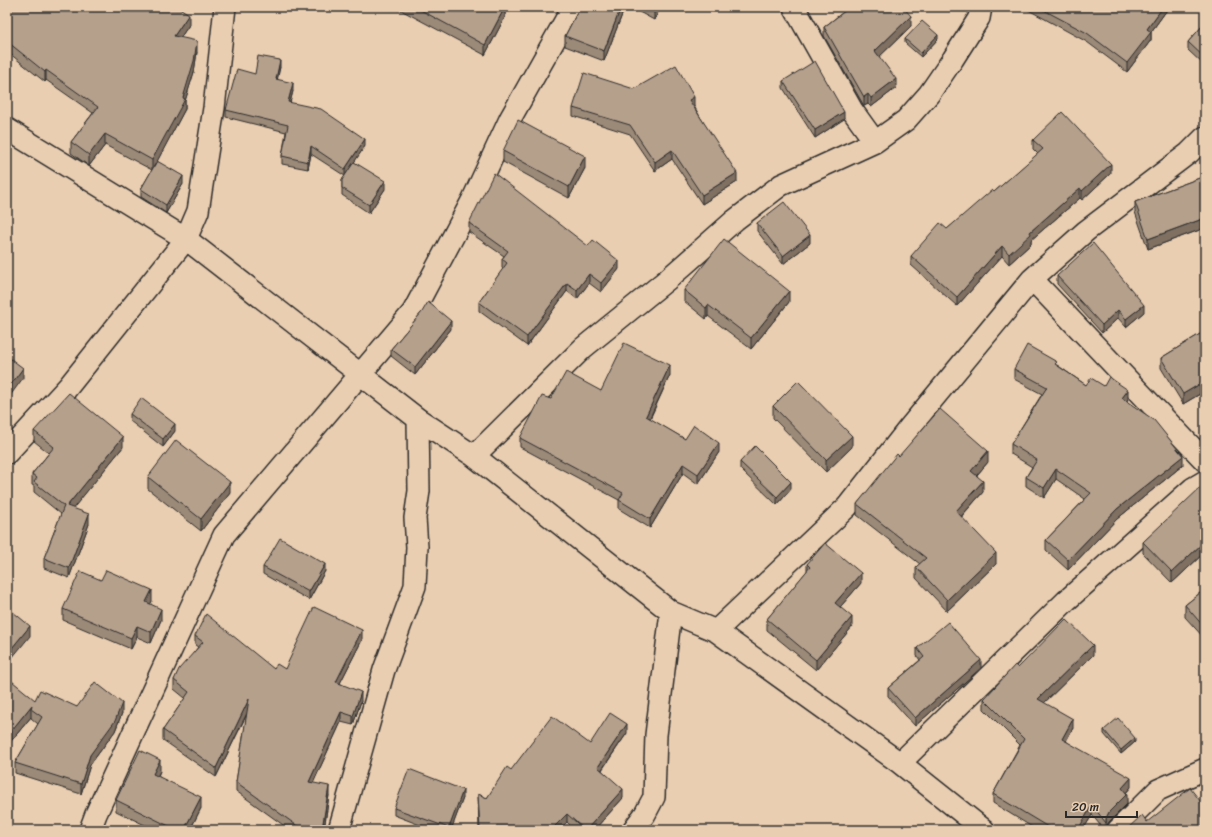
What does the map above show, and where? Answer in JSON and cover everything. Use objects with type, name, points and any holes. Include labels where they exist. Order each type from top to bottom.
[{"type":"street","points":[[7,453],[68,387],[186,240],[198,211],[214,108],[225,7]]},
{"type":"street","points":[[90,830],[224,536],[413,312],[472,201],[510,119],[573,7]]},
{"type":"street","points":[[794,7],[852,110],[875,142]]},
{"type":"street","points":[[474,456],[583,348],[668,279],[735,220],[781,185],[875,142],[906,120],[929,94],[979,18],[981,7]]},
{"type":"street","points":[[7,129],[186,240],[418,419],[474,456],[671,612],[716,631],[900,763],[984,830]]},
{"type":"street","points":[[716,631],[847,508],[909,428],[1032,279],[1086,231],[1189,153],[1205,137]]},
{"type":"street","points":[[1032,279],[1205,461]]},
{"type":"street","points":[[339,830],[384,670],[415,586],[417,547],[415,518],[419,491],[418,419]]},
{"type":"street","points":[[900,763],[1066,600],[1193,488],[1205,481]]},
{"type":"street","points":[[633,830],[645,814],[654,797],[656,735],[671,612]]},
{"type":"street","points":[[1118,830],[1158,790],[1205,769]]},
{"type":"building","points":[[7,7],[178,7],[189,14],[174,36],[197,41],[194,61],[183,98],[185,99],[152,160],[105,134],[89,155],[71,142],[98,107],[46,70],[45,72],[9,43],[7,45]]},
{"type":"building","points":[[415,7],[505,7],[485,45]]},
{"type":"building","points":[[580,7],[621,7],[604,51],[565,36]]},
{"type":"building","points":[[649,7],[656,7],[654,10]]},
{"type":"building","points":[[850,7],[903,7],[911,16],[875,51],[896,79],[871,98],[868,94],[864,97],[824,27]]},
{"type":"building","points":[[1038,7],[1163,7],[1147,29],[1151,32],[1127,63],[1087,33]]},
{"type":"building","points":[[922,21],[938,35],[921,53],[905,39]]},
{"type":"building","points":[[1205,23],[1205,58],[1188,42]]},
{"type":"building","points":[[258,56],[280,60],[276,79],[293,83],[288,102],[321,109],[365,139],[345,169],[311,146],[308,162],[282,156],[288,125],[226,110],[237,69],[255,74]]},
{"type":"building","points":[[815,61],[844,112],[815,130],[783,81]]},
{"type":"building","points":[[676,65],[694,97],[689,100],[737,173],[702,195],[672,150],[655,162],[630,125],[573,108],[584,73],[634,89]]},
{"type":"building","points":[[1062,112],[1111,164],[1082,191],[1080,188],[1030,232],[1031,234],[1009,254],[1002,246],[957,297],[911,256],[940,223],[947,229],[992,190],[994,192],[1043,149],[1033,140]]},
{"type":"building","points":[[518,120],[585,156],[569,187],[503,151]]},
{"type":"building","points":[[157,161],[183,176],[166,205],[141,189]]},
{"type":"building","points":[[354,162],[385,181],[369,205],[342,188],[342,180]]},
{"type":"building","points":[[494,173],[588,246],[593,240],[619,261],[601,283],[589,274],[577,290],[567,283],[527,337],[479,302],[507,263],[502,259],[508,251],[469,223]]},
{"type":"building","points":[[1205,176],[1205,218],[1148,239],[1135,202]]},
{"type":"building","points":[[784,202],[810,235],[783,256],[757,223]]},
{"type":"building","points":[[724,239],[789,291],[751,338],[708,305],[706,308],[684,290]]},
{"type":"building","points":[[1093,243],[1144,305],[1126,319],[1118,310],[1102,325],[1057,276]]},
{"type":"building","points":[[428,302],[451,321],[415,367],[391,349],[422,312]]},
{"type":"building","points":[[1205,331],[1205,381],[1183,394],[1161,358]]},
{"type":"building","points":[[624,343],[670,365],[646,416],[685,439],[694,425],[719,443],[698,474],[683,464],[650,519],[619,500],[623,493],[520,438],[542,396],[551,399],[566,372],[601,391]]},
{"type":"building","points":[[1027,345],[1057,362],[1055,364],[1086,385],[1091,378],[1104,386],[1109,377],[1128,390],[1122,398],[1154,420],[1183,456],[1117,509],[1068,560],[1046,540],[1091,493],[1056,469],[1044,488],[1026,477],[1037,460],[1011,444],[1047,387],[1014,369]]},
{"type":"building","points":[[7,356],[23,368],[7,390]]},
{"type":"building","points":[[798,381],[852,436],[826,460],[773,406]]},
{"type":"building","points":[[69,393],[123,437],[67,506],[89,514],[69,568],[44,558],[64,506],[34,482],[37,478],[32,474],[54,447],[34,431]]},
{"type":"building","points":[[141,398],[175,424],[163,439],[130,414]]},
{"type":"building","points":[[940,409],[988,451],[971,471],[983,481],[956,511],[996,553],[947,600],[916,567],[926,558],[857,504],[897,454],[899,456]]},
{"type":"building","points":[[176,440],[230,482],[201,519],[148,477]]},
{"type":"building","points":[[755,446],[791,482],[777,497],[740,462]]},
{"type":"building","points":[[1202,486],[1205,488],[1205,541],[1172,572],[1143,542]]},
{"type":"building","points":[[280,538],[325,564],[309,592],[263,567]]},
{"type":"building","points":[[825,543],[861,573],[835,603],[852,617],[816,660],[767,619],[810,567],[807,564]]},
{"type":"building","points":[[106,570],[152,590],[146,602],[161,609],[151,632],[137,626],[131,638],[63,609],[80,571],[101,580]]},
{"type":"building","points":[[1205,589],[1205,628],[1185,605]]},
{"type":"building","points":[[7,607],[30,626],[7,654]]},
{"type":"building","points":[[314,607],[362,630],[336,682],[361,692],[353,716],[341,712],[309,782],[329,786],[322,829],[313,827],[312,830],[303,830],[236,782],[249,699],[216,768],[163,730],[189,692],[174,680],[179,669],[203,642],[195,636],[206,614],[274,669],[277,664],[285,669]]},
{"type":"building","points":[[1066,619],[1093,645],[1038,699],[1073,719],[1062,739],[1131,778],[1122,788],[1127,794],[1109,812],[1106,818],[1106,823],[1092,805],[1078,830],[1053,830],[993,794],[1024,739],[984,699],[1015,665],[1018,668]]},
{"type":"building","points":[[948,622],[981,660],[915,718],[888,688],[924,657],[917,648]]},
{"type":"building","points":[[7,677],[35,700],[40,690],[77,707],[95,682],[122,703],[115,721],[90,755],[81,784],[15,763],[42,717],[31,709],[32,705],[7,736]]},
{"type":"building","points":[[610,713],[627,724],[598,767],[623,789],[586,830],[567,814],[551,830],[480,830],[478,794],[487,798],[507,767],[511,770],[552,716],[590,744]]},
{"type":"building","points":[[1118,718],[1135,738],[1121,750],[1104,730]]},
{"type":"building","points":[[140,750],[160,760],[153,774],[201,797],[184,830],[177,830],[116,800]]},
{"type":"building","points":[[409,769],[463,790],[449,828],[394,808]]},
{"type":"building","points":[[1190,788],[1205,807],[1205,830],[1126,830],[1142,815],[1147,822]]},
{"type":"building","points":[[7,825],[15,830],[7,830]]}]
